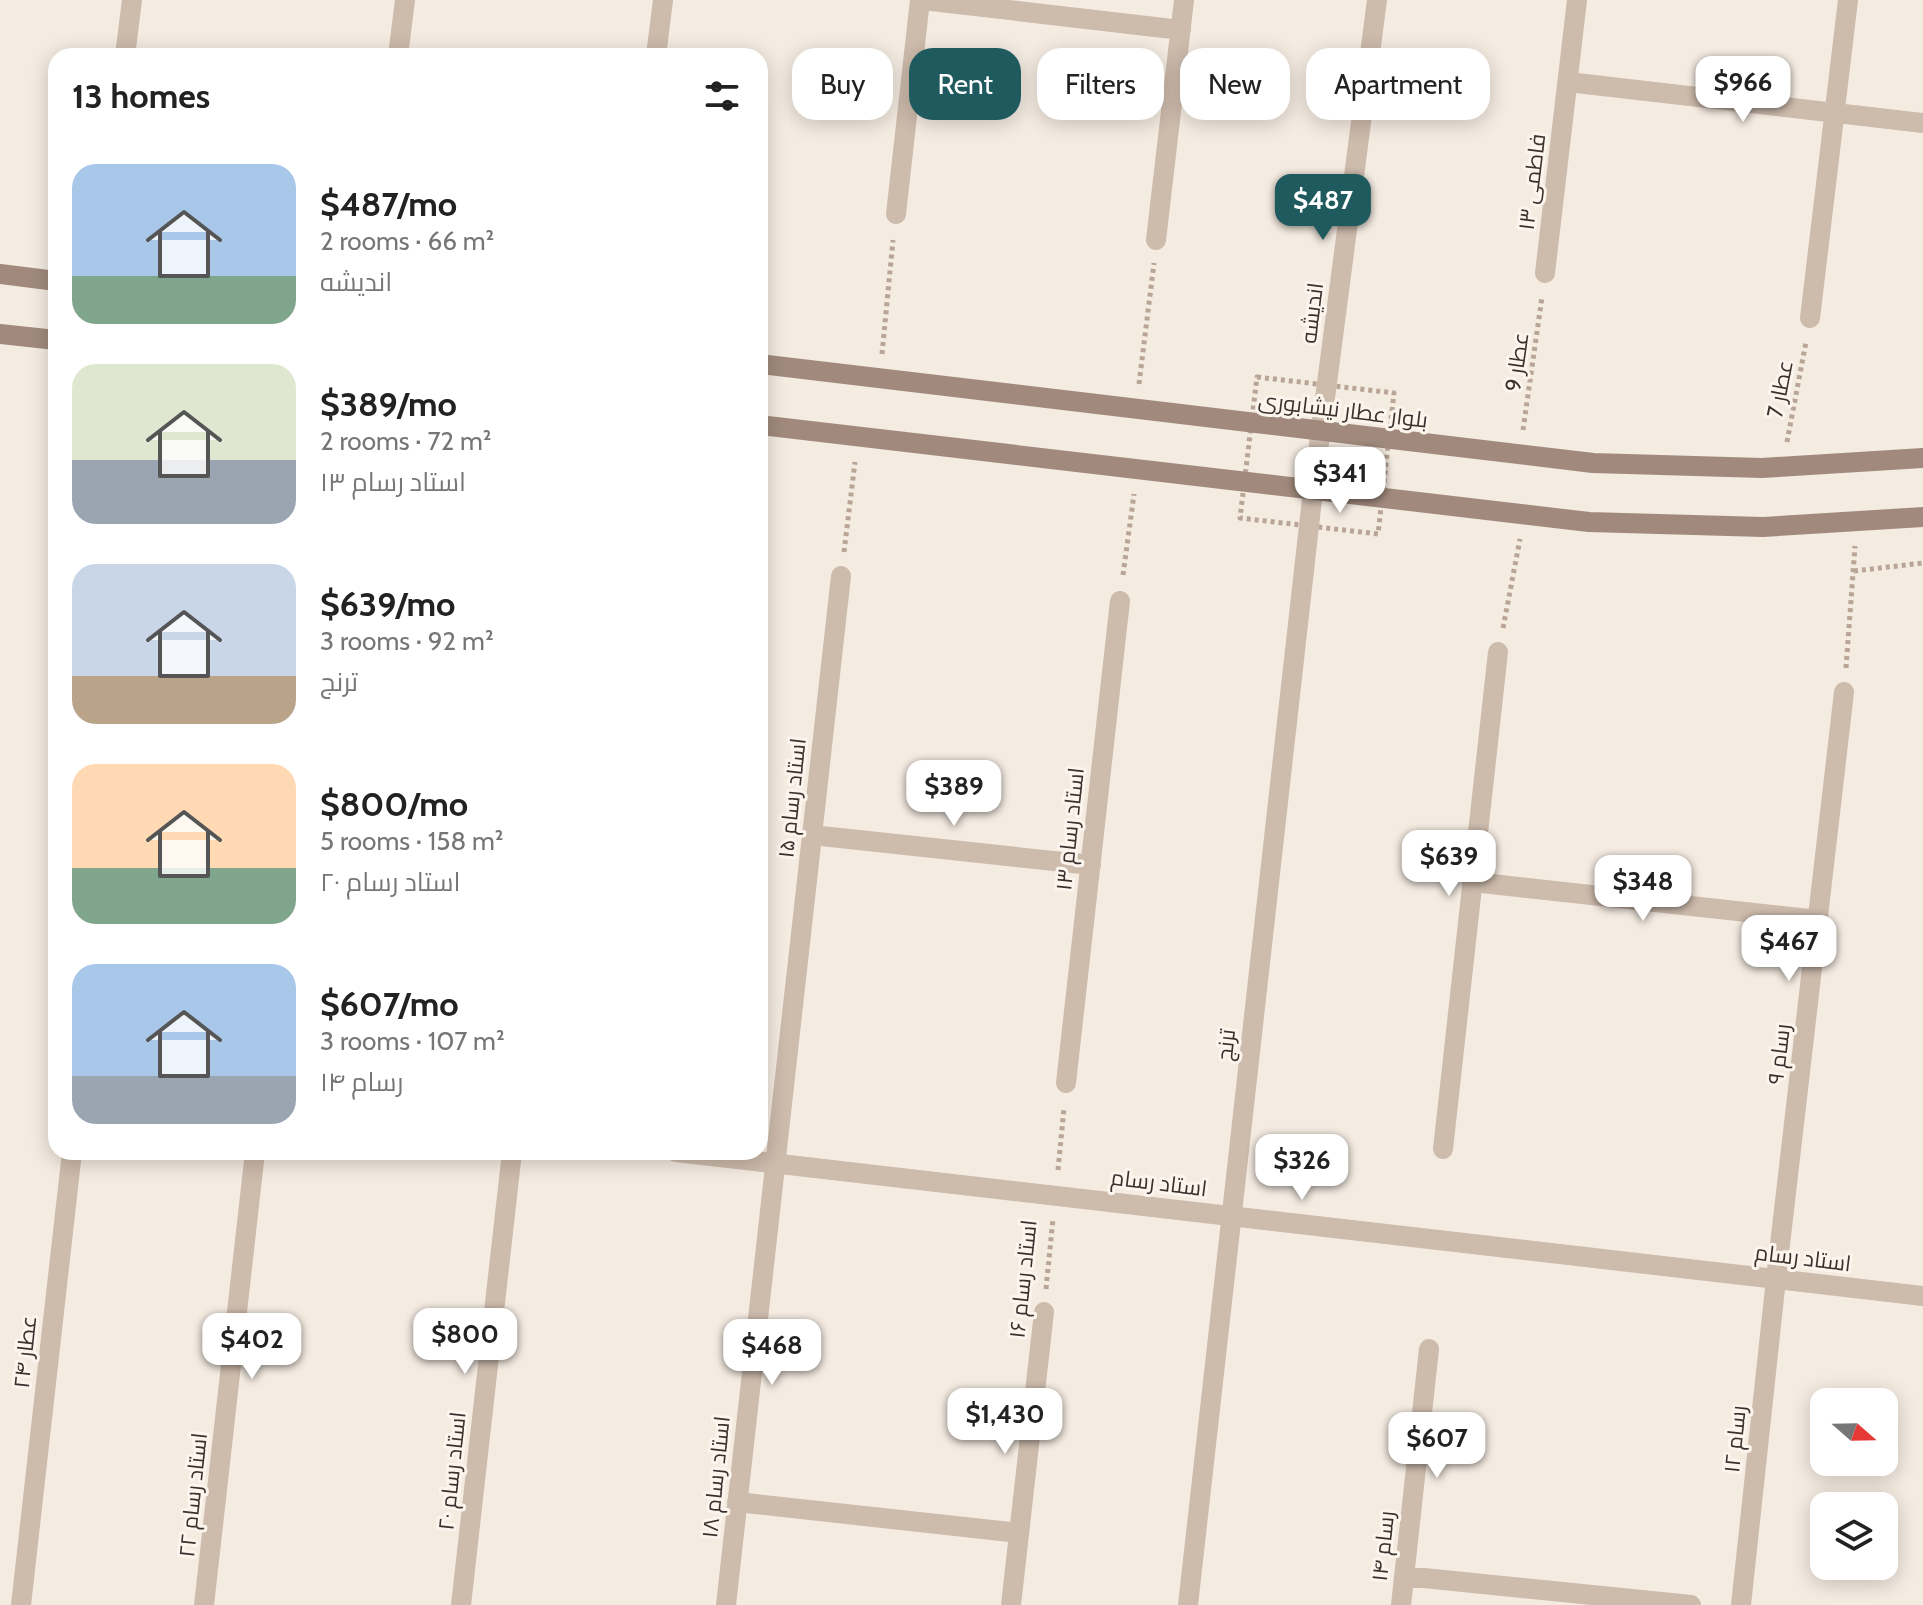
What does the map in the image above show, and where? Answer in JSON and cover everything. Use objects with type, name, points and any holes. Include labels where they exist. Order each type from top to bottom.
[{"type":"street","points":[[126,48],[132,0]]},
{"type":"street","points":[[399,48],[405,0]]},
{"type":"street","points":[[657,48],[663,0]]},
{"type":"street","points":[[896,214],[922,0],[1181,30]]},
{"type":"street","points":[[1156,240],[1184,0]]},
{"type":"street","name":"اندیشه","points":[[1313,490],[1377,0]]},
{"type":"street","name":"فاطمی ۱۳","points":[[1545,273],[1577,0]]},
{"type":"street","points":[[1810,318],[1848,0]]},
{"type":"street","points":[[1568,82],[1923,123]]},
{"type":"street","points":[[0,274],[48,280]]},
{"type":"street","points":[[0,334],[48,339]]},
{"type":"street","name":"بلوار عطار نیشابوری","points":[[768,365],[1593,463],[1782,467],[1923,458]]},
{"type":"street","points":[[768,426],[1589,522],[1763,527],[1923,517]]},
{"type":"street","name":"ترنج","points":[[1188,1605],[1313,490]]},
{"type":"street","name":"استاد رسام ۱۵","points":[[776,1163],[841,576]]},
{"type":"street","name":"استاد رسام ۱۳","points":[[1066,1083],[1120,601]]},
{"type":"street","points":[[1443,1149],[1498,652]]},
{"type":"street","name":"رسام ۹","points":[[1776,1279],[1844,692]]},
{"type":"street","points":[[812,835],[1091,865]]},
{"type":"street","points":[[1473,882],[1819,920]]},
{"type":"street","name":"عطار ۲۴","points":[[21,1605],[71,1160]]},
{"type":"street","name":"استاد رسام ۲۲","points":[[204,1605],[254,1160]]},
{"type":"street","name":"استاد رسام ۲۰","points":[[461,1605],[511,1160]]},
{"type":"street","name":"استاد رسام","points":[[749,1160],[1923,1296]]},
{"type":"street","name":"استاد رسام ۱۸","points":[[726,1605],[776,1163]]},
{"type":"street","name":"رسام ۱۲","points":[[1741,1605],[1776,1279]]},
{"type":"street","name":"استاد رسام ۱۶","points":[[1011,1605],[1044,1312]]},
{"type":"street","name":"رسام ۱۴","points":[[1401,1605],[1429,1349]]},
{"type":"street","points":[[737,1502],[1019,1533]]},
{"type":"street","points":[[1404,1576],[1691,1605]]},
{"type":"path","points":[[880,379],[896,214]]},
{"type":"path","points":[[1136,409],[1156,240]]},
{"type":"path","name":"عطار 9","points":[[1520,455],[1545,273]]},
{"type":"path","name":"عطار 7","points":[[1782,467],[1810,318]]},
{"type":"path","points":[[841,576],[858,438]]},
{"type":"path","points":[[1120,601],[1137,469]]},
{"type":"path","points":[[1498,652],[1525,515]]},
{"type":"path","points":[[1844,692],[1857,521]]},
{"type":"path","points":[[1854,571],[1923,563]]},
{"type":"path","points":[[1056,1196],[1066,1083]]},
{"type":"path","name":"استاد رسام ۱۶","points":[[1044,1312],[1056,1196]]}]
